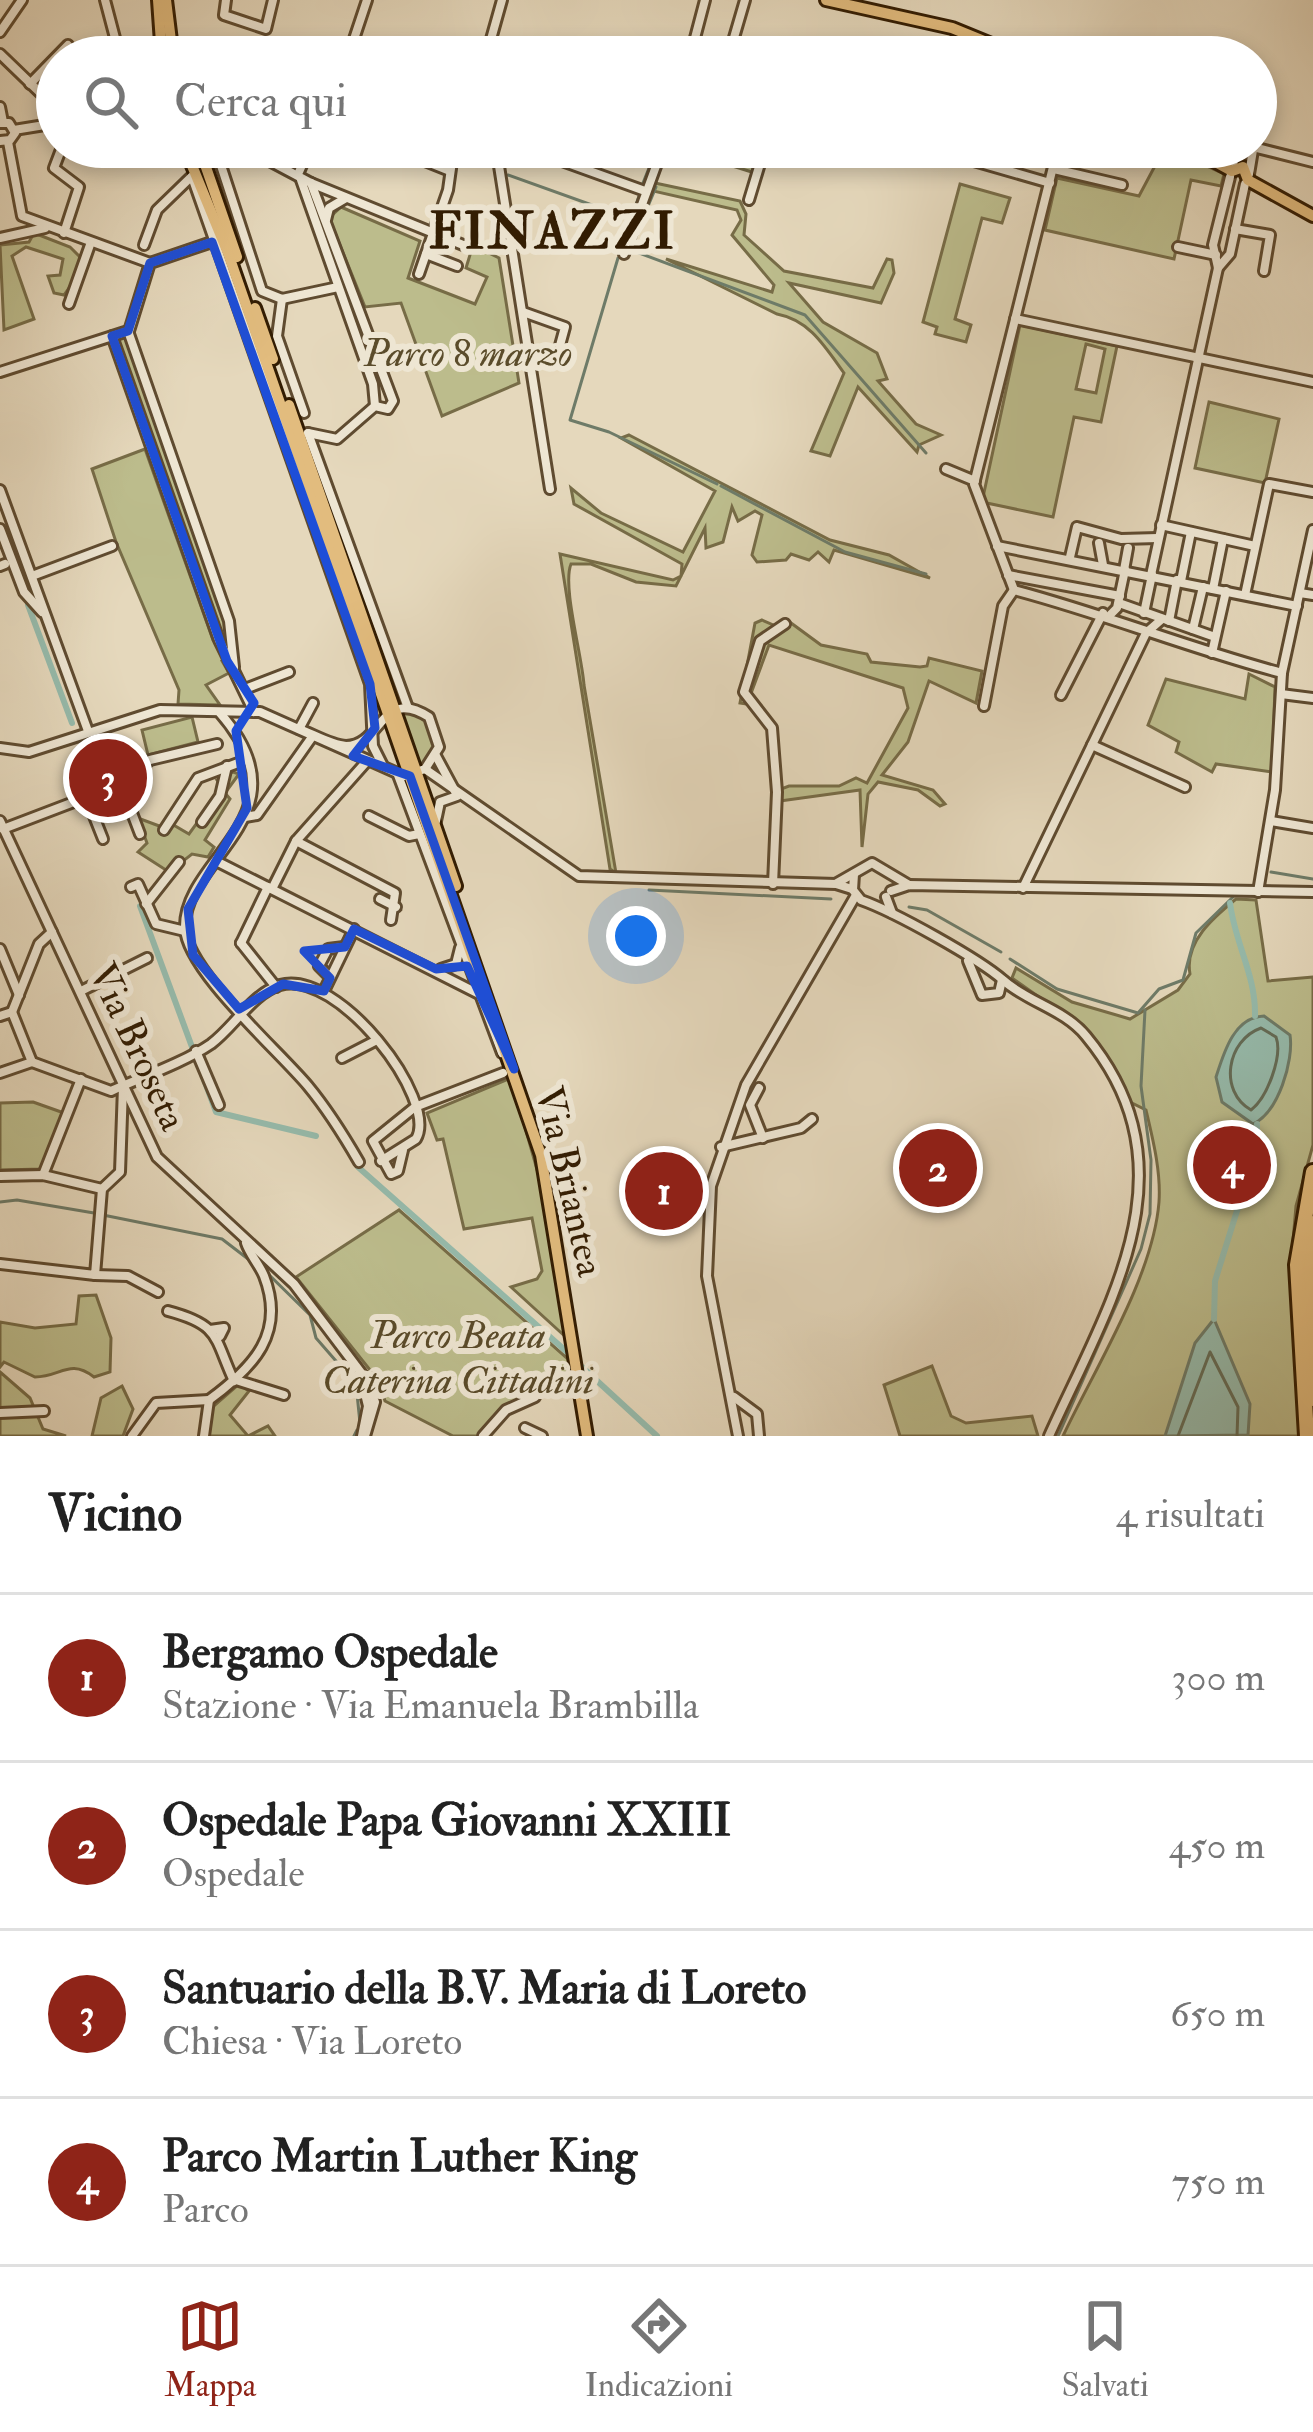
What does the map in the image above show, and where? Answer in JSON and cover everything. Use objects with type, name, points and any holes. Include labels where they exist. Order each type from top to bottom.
[{"type":"highway","points":[[1306,1434],[1299,1239],[1313,1172]]},
{"type":"highway","points":[[1313,1212],[1307,1292],[1313,1400]]},
{"type":"highway","points":[[1307,1292],[1313,1257]]},
{"type":"main road","points":[[162,0],[162,36]]},
{"type":"main road","points":[[162,0],[169,36]]},
{"type":"main road","points":[[826,0],[972,36]]},
{"type":"main road","points":[[192,168],[398,710],[413,773]]},
{"type":"main road","points":[[198,168],[303,432],[398,710]]},
{"type":"main road","points":[[1224,168],[1232,173],[1241,168]]},
{"type":"main road","points":[[1243,168],[1247,180],[1313,216]]},
{"type":"main road","name":"Via Briantea","points":[[413,773],[436,822],[466,946]]},
{"type":"main road","name":"Via Briantea","points":[[413,773],[553,1207],[587,1436]]},
{"type":"street","points":[[0,32],[22,0]]},
{"type":"street","points":[[105,0],[114,36]]},
{"type":"street","points":[[226,0],[224,15],[266,28],[272,0]]},
{"type":"street","points":[[355,36],[367,0]]},
{"type":"street","points":[[492,36],[502,0]]},
{"type":"street","points":[[696,36],[705,0]]},
{"type":"street","points":[[734,36],[745,0]]},
{"type":"street","points":[[0,54],[36,90]]},
{"type":"street","points":[[30,85],[36,79]]},
{"type":"street","points":[[0,107],[1,123],[14,130]]},
{"type":"street","points":[[25,227],[17,210],[4,141],[14,130],[36,126]]},
{"type":"street","points":[[1277,154],[1313,162]]},
{"type":"street","points":[[55,168],[79,187],[64,233]]},
{"type":"street","points":[[222,168],[259,288],[282,298],[338,287]]},
{"type":"street","points":[[290,168],[311,183],[468,248]]},
{"type":"street","points":[[301,168],[373,384],[375,406]]},
{"type":"street","points":[[442,168],[450,171]]},
{"type":"street","points":[[418,274],[450,168]]},
{"type":"street","points":[[499,168],[550,489]]},
{"type":"street","points":[[581,168],[645,191]]},
{"type":"street","points":[[624,254],[654,168]]},
{"type":"street","points":[[749,200],[759,168]]},
{"type":"street","points":[[998,168],[1050,183]]},
{"type":"street","points":[[1218,268],[1214,254],[1233,168]]},
{"type":"street","points":[[1144,613],[1218,268],[1230,254],[1249,168]]},
{"type":"street","points":[[1122,185],[1054,170],[975,481],[976,501],[1014,590],[1106,614],[1146,633],[1282,673]]},
{"type":"street","points":[[192,173],[212,242],[370,684],[375,752],[386,768]]},
{"type":"street","points":[[143,245],[157,210],[192,173]]},
{"type":"street","points":[[311,183],[393,398],[388,409],[375,406],[337,439],[313,440],[381,634],[398,710]]},
{"type":"street","points":[[327,222],[329,208],[346,198]]},
{"type":"street","points":[[1220,215],[1270,234],[1264,271]]},
{"type":"street","points":[[4,236],[25,227],[48,229],[150,263],[212,242]]},
{"type":"street","points":[[68,304],[91,242]]},
{"type":"street","points":[[1178,248],[1230,254]]},
{"type":"street","points":[[426,254],[457,266]]},
{"type":"street","points":[[150,263],[128,331],[229,621],[233,668]]},
{"type":"street","points":[[282,298],[277,336],[304,413]]},
{"type":"street","points":[[521,311],[565,327],[556,360],[539,355]]},
{"type":"street","points":[[1015,319],[1313,382]]},
{"type":"street","points":[[0,372],[128,331]]},
{"type":"street","points":[[112,336],[244,689],[250,712],[237,738]]},
{"type":"street","points":[[274,416],[275,386]]},
{"type":"street","points":[[303,432],[337,439]]},
{"type":"street","points":[[303,432],[320,464]]},
{"type":"street","points":[[946,469],[975,481]]},
{"type":"street","points":[[1245,595],[1269,484],[1313,492]]},
{"type":"street","points":[[0,490],[32,576],[33,595]]},
{"type":"street","points":[[1161,525],[1255,546]]},
{"type":"street","points":[[1070,557],[1077,527],[1121,539],[1159,538]]},
{"type":"street","points":[[0,529],[47,617],[88,730]]},
{"type":"street","points":[[1258,892],[1271,821],[1282,673],[1313,530]]},
{"type":"street","points":[[1023,888],[1146,633],[1165,620],[1191,532]]},
{"type":"street","points":[[1177,640],[1191,629],[1223,539]]},
{"type":"street","points":[[1099,543],[1103,565]]},
{"type":"street","points":[[32,576],[112,546]]},
{"type":"street","points":[[997,546],[1297,606]]},
{"type":"street","points":[[1061,695],[1106,614],[1119,600],[1128,548]]},
{"type":"street","points":[[1008,575],[1093,591],[1215,637]]},
{"type":"street","points":[[1026,594],[1036,579]]},
{"type":"street","points":[[1053,600],[1064,585]]},
{"type":"street","points":[[984,706],[1003,606],[1014,590]]},
{"type":"street","points":[[1081,607],[1093,591]]},
{"type":"street","points":[[1212,653],[1226,591]]},
{"type":"street","points":[[1300,593],[1313,595]]},
{"type":"street","points":[[773,884],[777,792],[772,728],[744,692],[760,641],[785,624]]},
{"type":"street","points":[[378,658],[381,634]]},
{"type":"street","points":[[244,689],[289,672]]},
{"type":"street","points":[[1281,694],[1313,698]]},
{"type":"street","points":[[299,729],[313,703]]},
{"type":"street","points":[[0,748],[29,752],[160,710],[250,712],[345,746],[362,741],[398,710]]},
{"type":"street","points":[[398,710],[436,726],[436,756],[458,796]]},
{"type":"street","points":[[219,712],[246,760],[250,788],[245,818],[193,897],[184,931],[193,955],[308,1086],[359,1162]]},
{"type":"street","points":[[299,729],[367,761],[413,773],[458,796],[579,876],[836,884],[1003,980],[1084,1034],[1122,1097],[1139,1157],[1131,1250],[1049,1436]]},
{"type":"street","points":[[245,818],[257,814],[312,736]]},
{"type":"street","points":[[1,826],[121,784],[150,760],[217,744]]},
{"type":"street","points":[[1092,745],[1185,787]]},
{"type":"street","points":[[413,773],[436,756]]},
{"type":"street","points":[[164,830],[198,778],[246,760]]},
{"type":"street","points":[[230,946],[241,943],[296,842],[367,761]]},
{"type":"street","points":[[202,823],[220,796],[227,766]]},
{"type":"street","points":[[404,1148],[397,1173],[389,1173],[380,1161],[375,1138],[415,1107],[508,1071],[466,946],[419,834],[413,773]]},
{"type":"street","points":[[121,784],[140,834]]},
{"type":"street","points":[[86,796],[103,839]]},
{"type":"street","points":[[436,822],[440,802],[458,796]]},
{"type":"street","points":[[369,816],[409,836],[419,834]]},
{"type":"street","points":[[1271,821],[1313,828]]},
{"type":"street","name":"Via Broseta","points":[[1,826],[166,1169],[294,1284],[375,1402],[368,1433]]},
{"type":"street","points":[[296,842],[395,893],[391,920]]},
{"type":"street","points":[[146,904],[178,862]]},
{"type":"street","points":[[218,862],[478,993]]},
{"type":"street","points":[[836,884],[868,864],[886,869],[909,885]]},
{"type":"street","points":[[886,869],[893,914]]},
{"type":"street","points":[[740,1412],[712,1320],[706,1250],[721,1147],[772,1034],[853,906],[854,874]]},
{"type":"street","points":[[131,887],[138,884],[162,928],[184,931]]},
{"type":"street","points":[[853,906],[909,885],[1313,892]]},
{"type":"street","points":[[380,899],[396,908]]},
{"type":"street","points":[[323,991],[354,928]]},
{"type":"street","points":[[32,1062],[12,1012],[39,944],[52,932]]},
{"type":"street","points":[[241,943],[272,988]]},
{"type":"street","points":[[436,969],[456,964],[466,946]]},
{"type":"street","points":[[330,978],[320,967],[328,949],[346,947]]},
{"type":"street","points":[[0,950],[19,996]]},
{"type":"street","points":[[81,991],[147,958]]},
{"type":"street","points":[[965,958],[978,992],[987,997],[999,993],[1003,980]]},
{"type":"street","points":[[975,980],[985,970]]},
{"type":"street","points":[[0,1073],[32,1062],[108,1090],[193,1053],[272,988],[299,983],[323,991],[358,1016],[378,1040],[415,1107],[422,1129],[404,1148],[380,1161]]},
{"type":"street","points":[[0,1016],[12,1012]]},
{"type":"street","points":[[342,1058],[378,1040]]},
{"type":"street","points":[[193,1053],[219,1106]]},
{"type":"street","points":[[44,1175],[80,1079]]},
{"type":"street","points":[[95,1275],[102,1189],[120,1172],[124,1085]]},
{"type":"street","points":[[759,1088],[750,1105],[763,1138]]},
{"type":"street","points":[[721,1147],[801,1128],[812,1119]]},
{"type":"street","points":[[0,1176],[44,1175],[102,1189]]},
{"type":"street","points":[[132,1436],[156,1403],[209,1400],[235,1381],[262,1351],[272,1328],[273,1300],[246,1242]]},
{"type":"street","points":[[0,1264],[128,1276],[158,1292]]},
{"type":"street","points":[[168,1311],[220,1336],[235,1381]]},
{"type":"street","name":"Via Broseta","points":[[360,1374],[368,1406],[368,1433]]},
{"type":"street","points":[[235,1381],[284,1395]]},
{"type":"street","points":[[483,1436],[506,1409],[535,1397]]},
{"type":"street","points":[[204,1436],[209,1400]]},
{"type":"street","points":[[0,1413],[44,1411]]},
{"type":"street","points":[[740,1412],[758,1414],[758,1435]]},
{"type":"street","points":[[738,1436],[732,1428],[740,1412]]},
{"type":"street","points":[[525,1428],[542,1436]]},
{"type":"highlighted area","points":[[212,242],[370,684],[375,728],[353,756],[410,776],[514,1069],[467,966],[436,969],[354,929],[345,947],[304,951],[330,978],[324,991],[283,984],[239,1009],[193,955],[188,909],[247,808],[236,731],[254,703],[227,661],[112,336],[128,331],[150,263]]},
{"type":"green space","points":[[1154,168],[1211,168],[1224,174],[1221,186],[1191,180],[1174,259],[1045,230],[1057,178],[1139,196]]},
{"type":"green space","points":[[655,183],[740,201],[746,214],[744,235],[784,271],[873,288],[887,259],[892,260],[894,273],[881,303],[789,283],[823,322],[877,353],[887,379],[878,381],[916,424],[941,435],[919,445],[917,452],[858,387],[830,456],[811,451],[844,373],[815,335],[798,322],[666,259],[772,292],[774,285],[732,235],[741,220],[737,210],[653,191]]},
{"type":"green space","points":[[960,184],[1010,198],[1002,223],[982,218],[955,319],[971,325],[966,342],[935,334],[937,327],[923,322]]},
{"type":"green space","name":"Parco 8 marzo","points":[[341,207],[420,241],[408,278],[475,304],[487,277],[466,268],[473,245],[499,258],[519,383],[442,416],[401,303],[365,307],[329,218]]},
{"type":"green space","points":[[34,233],[70,247],[80,257],[76,278],[64,295],[54,293],[48,276],[60,275],[63,259],[26,247],[12,256],[34,319],[4,330],[0,245],[29,242]]},
{"type":"green space","points":[[1020,325],[1117,346],[1101,422],[1074,417],[1053,517],[982,502]],"holes":[[[1086,344],[1105,349],[1096,393],[1076,389]]]},
{"type":"green space","points":[[125,337],[228,623],[230,657],[222,661],[229,673],[206,685],[220,705],[178,704],[179,690],[116,542],[92,469],[145,449],[213,640],[222,642],[116,338]]},
{"type":"green space","points":[[1209,402],[1279,419],[1265,483],[1195,468]]},
{"type":"green space","points":[[629,435],[830,540],[889,555],[930,578],[834,550],[829,562],[818,552],[809,560],[791,554],[786,560],[757,562],[752,555],[762,515],[755,511],[738,521],[732,507],[723,542],[706,548],[705,528],[681,576],[682,564],[574,504],[571,488],[601,513],[683,552],[715,491],[621,438]]},
{"type":"green space","points":[[560,554],[673,580],[681,576],[676,586],[636,582],[591,564],[571,564],[571,604],[616,873],[610,869]]},
{"type":"green space","points":[[762,620],[778,627],[791,623],[821,645],[867,654],[871,662],[920,667],[927,666],[929,658],[982,671],[976,703],[929,681],[908,742],[882,775],[933,790],[945,804],[940,806],[918,790],[878,782],[868,794],[862,847],[860,790],[780,801],[781,789],[789,786],[839,786],[856,778],[867,783],[908,708],[903,688],[769,645],[747,704],[740,703],[755,623]]},
{"type":"green space","points":[[1249,674],[1275,687],[1272,772],[1216,764],[1212,772],[1176,752],[1179,742],[1148,725],[1166,679],[1245,699]]},
{"type":"green space","points":[[400,710],[430,726],[435,748],[420,767]]},
{"type":"green space","points":[[192,717],[198,742],[148,755],[142,730]]},
{"type":"green space","points":[[239,774],[225,793],[230,799],[205,840],[214,847],[208,857],[192,854],[169,872],[138,852],[147,843],[138,818],[162,827],[170,823],[189,834],[223,787],[217,780]]},
{"type":"green space","points":[[1236,899],[1256,900],[1268,981],[1313,977],[1313,1145],[1296,1206],[1290,1276],[1300,1436],[1063,1436],[1146,1261],[1159,1202],[1158,1167],[1146,1110],[1130,1102],[1083,1028],[1012,978],[1016,968],[1072,1002],[1130,1019],[1178,990],[1190,974],[1196,941]]},
{"type":"green space","points":[[511,1078],[540,1180],[569,1340],[511,1287],[537,1279],[542,1271],[532,1218],[464,1229],[443,1139],[437,1140],[427,1113]]},
{"type":"green space","points":[[33,1102],[64,1113],[43,1169],[0,1170],[0,1103]]},
{"type":"green space","name":"Parco Beata Caterina Cittadini","points":[[399,1210],[568,1359],[571,1382],[504,1408],[480,1436],[453,1436],[385,1401],[378,1380],[296,1277]]},
{"type":"green space","points":[[96,1295],[111,1338],[110,1372],[94,1377],[71,1369],[35,1377],[4,1362],[0,1367],[0,1322],[35,1328],[76,1324],[79,1296]]},
{"type":"green space","points":[[932,1366],[951,1416],[966,1423],[1032,1416],[1038,1436],[900,1436],[884,1385]]},
{"type":"green space","points":[[0,1372],[30,1398],[43,1429],[66,1436],[0,1436]]},
{"type":"green space","points":[[239,1384],[249,1391],[230,1415],[248,1436],[206,1436],[209,1410]]},
{"type":"green space","points":[[122,1386],[133,1409],[123,1436],[92,1436],[101,1398]]},
{"type":"green space","points":[[268,1426],[275,1436],[248,1436]]},
{"type":"water","points":[[1264,1016],[1290,1035],[1289,1058],[1277,1098],[1253,1124],[1222,1102],[1216,1077],[1238,1029]]},
{"type":"water","points":[[1214,1319],[1250,1404],[1248,1435],[1165,1436],[1195,1343]]},
{"type":"waterway","points":[[643,183],[649,168]]},
{"type":"waterway","points":[[508,175],[631,219]]},
{"type":"waterway","points":[[641,223],[656,187]]},
{"type":"waterway","points":[[625,237],[639,196]]},
{"type":"waterway","points":[[631,250],[805,315],[926,453]]},
{"type":"waterway","points":[[618,258],[570,420],[609,432],[717,484]]},
{"type":"waterway","points":[[721,486],[845,552],[926,574]]},
{"type":"waterway","points":[[28,605],[72,723]]},
{"type":"waterway","points":[[1271,872],[1313,879]]},
{"type":"waterway","points":[[649,890],[831,899]]},
{"type":"waterway","points":[[1010,959],[1057,989],[1138,1013],[1159,989],[1183,980],[1196,933],[1233,897]]},
{"type":"waterway","points":[[1230,903],[1255,1016]]},
{"type":"waterway","points":[[140,906],[216,1112],[316,1136]]},
{"type":"waterway","points":[[909,907],[927,910],[1001,952]]},
{"type":"waterway","points":[[1058,1436],[1141,1249],[1150,1214],[1151,1160],[1141,1086],[1145,1010]]},
{"type":"waterway","points":[[1214,1319],[1215,1281],[1257,1147],[1257,1124]]},
{"type":"waterway","points":[[358,1167],[567,1352]]},
{"type":"waterway","points":[[0,1202],[17,1200],[94,1213]]},
{"type":"waterway","points":[[103,1215],[222,1239],[252,1262]]},
{"type":"waterway","points":[[260,1266],[310,1315],[316,1338],[356,1384],[360,1423]]},
{"type":"waterway","points":[[582,1367],[657,1436]]},
{"type":"waterway","points":[[354,1436],[357,1430]]},
{"type":"place","name":"Santuario della B.V. Maria di Loreto","points":[[108,778]]},
{"type":"place","name":"Parco Martin Luther King","points":[[1232,1165]]},
{"type":"place","name":"Ospedale Papa Giovanni XXIII","points":[[938,1168]]},
{"type":"place","name":"Bergamo Ospedale","points":[[664,1191]]},
{"type":"district","name":"FINAZZI","points":[[553,230]]}]
